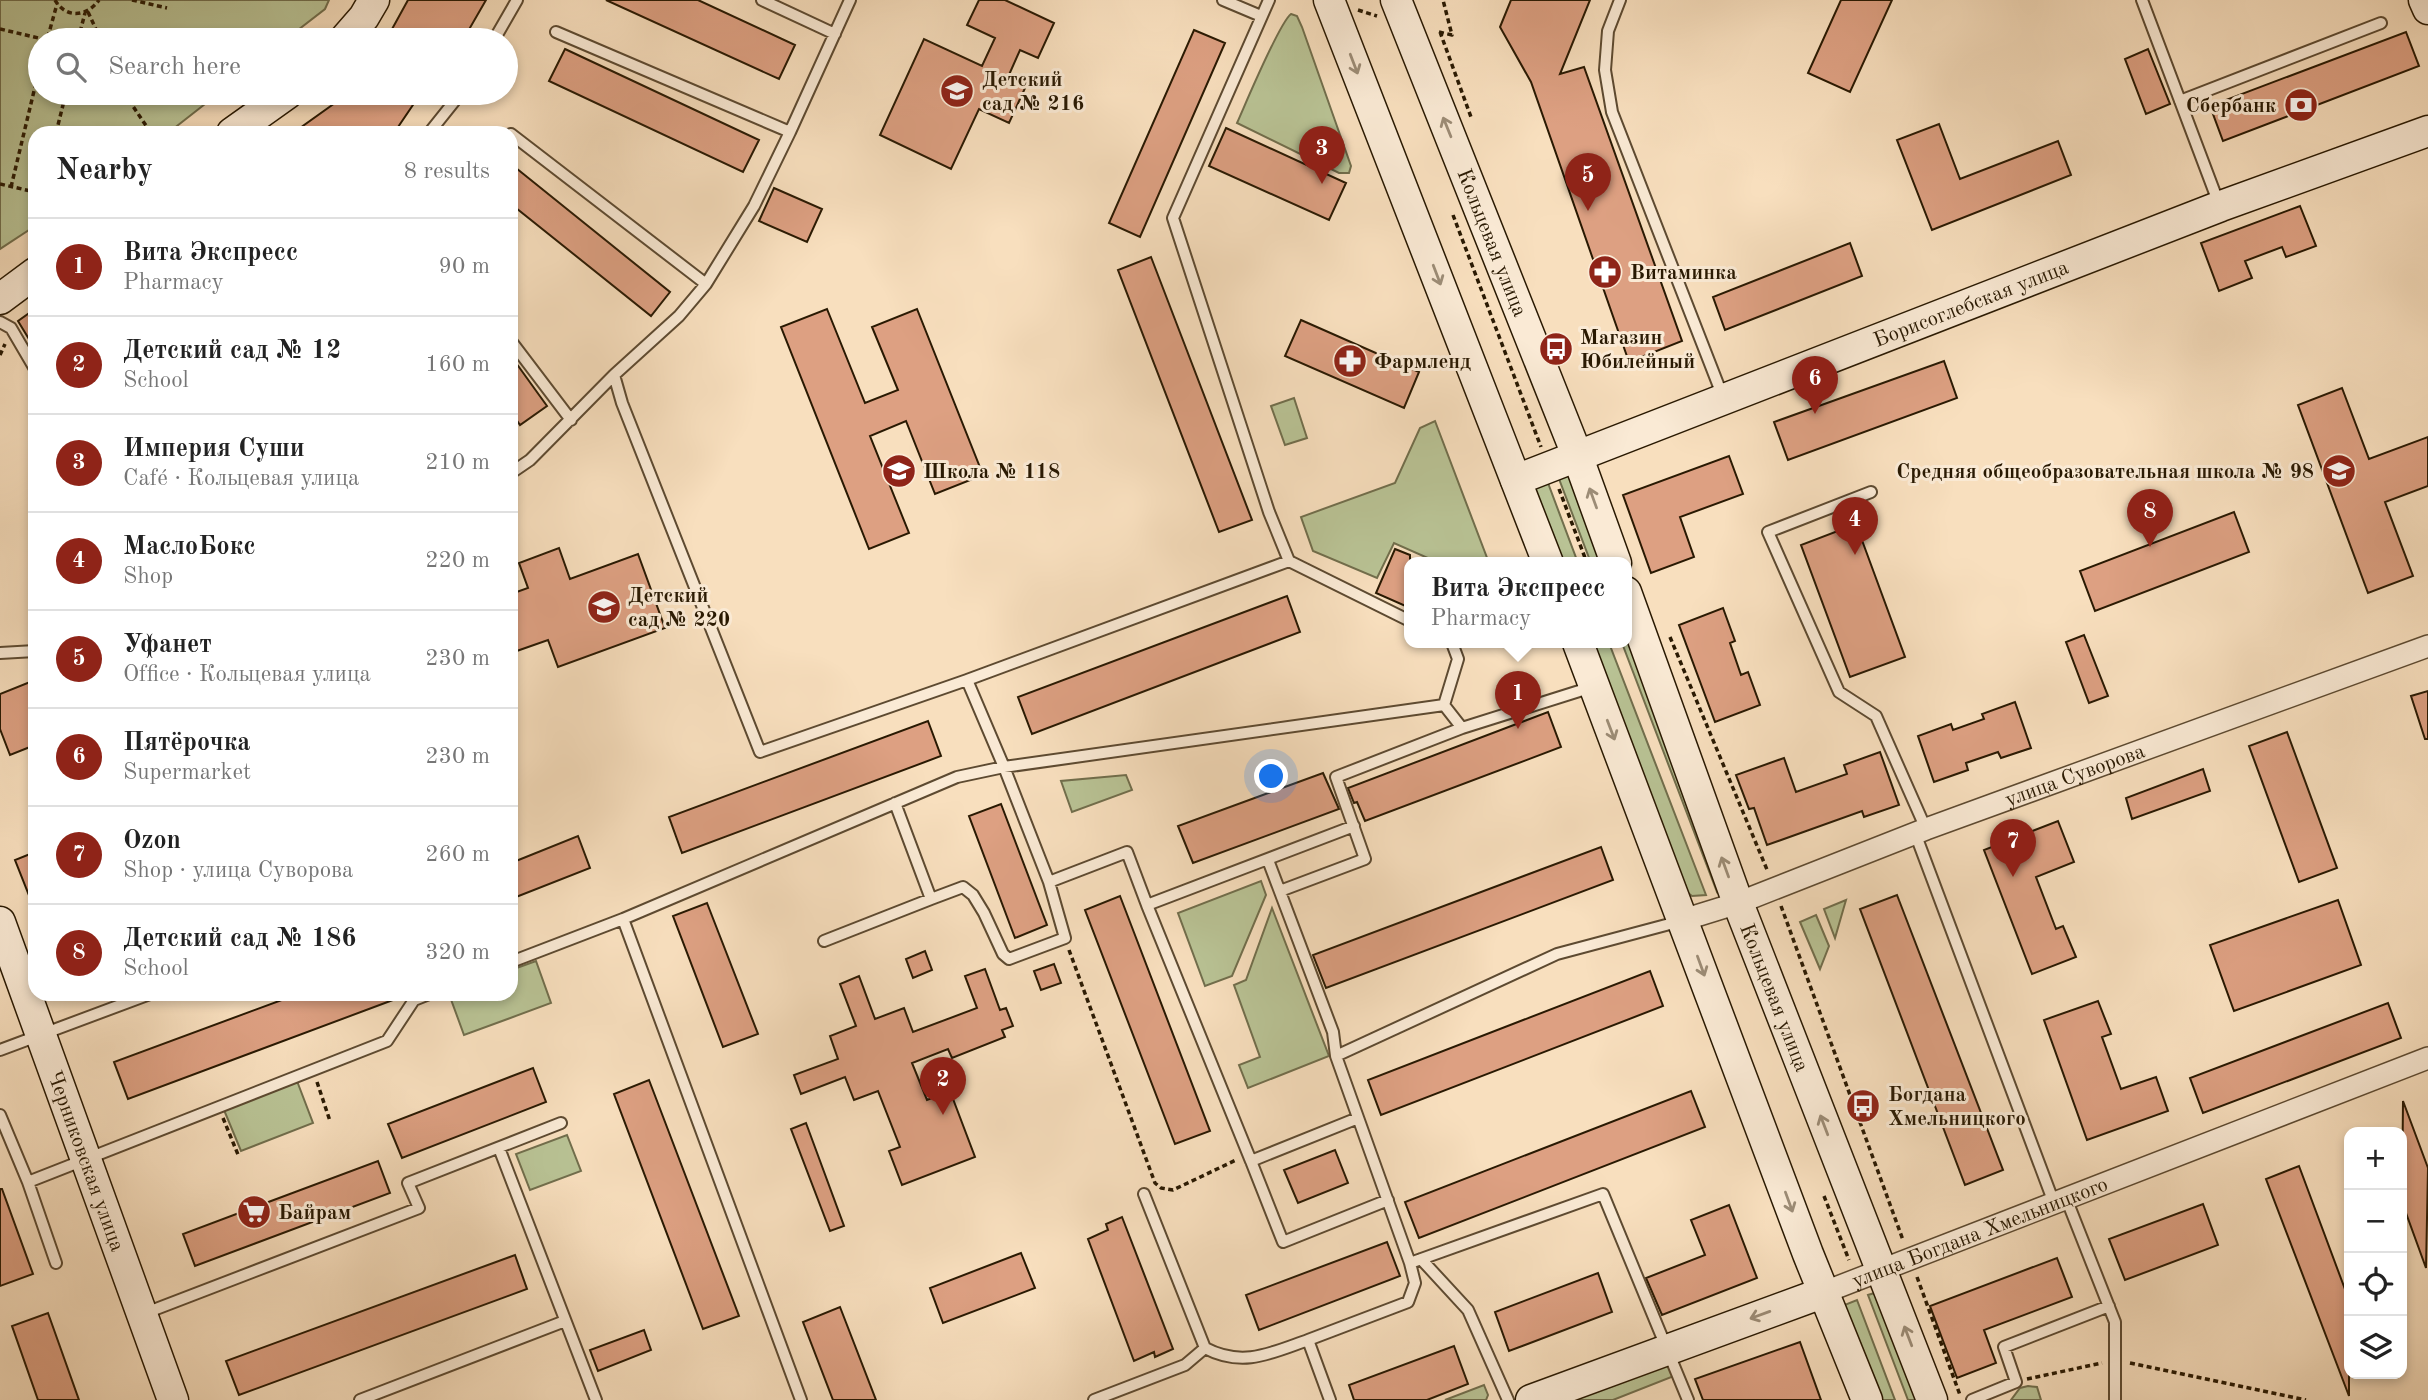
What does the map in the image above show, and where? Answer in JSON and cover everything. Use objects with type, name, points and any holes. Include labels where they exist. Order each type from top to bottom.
[{"type":"main road","points":[[354,28],[374,0]]},
{"type":"main road","points":[[1329,0],[1546,557]]},
{"type":"main road","name":"Кольцевая улица","points":[[1396,0],[1577,455],[1614,557]]},
{"type":"main road","points":[[2424,0],[2428,9]]},
{"type":"main road","points":[[242,126],[271,105]]},
{"type":"main road","name":"Борисоглебская улица","points":[[1516,480],[2221,206],[2428,131]]},
{"type":"main road","points":[[2,296],[28,278]]},
{"type":"main road","name":"Кольцевая улица","points":[[1632,609],[1738,904],[1866,1230],[1897,1264],[1932,1400]]},
{"type":"main road","points":[[1580,648],[1808,1254],[1867,1400]]},
{"type":"main road","name":"Черниковская улица","points":[[0,922],[28,998]]},
{"type":"main road","name":"Черниковская улица","points":[[29,1001],[173,1400]]},
{"type":"main road","name":"улица Богдана Хмельницкого","points":[[1531,1400],[1825,1293]]},
{"type":"street","name":"улица Суворова","points":[[1684,920],[1738,904],[1920,831],[2428,646]]},
{"type":"street","name":"улица Богдана Хмельницкого","points":[[1825,1293],[2428,1058]]},
{"type":"lane","points":[[501,28],[517,0]]},
{"type":"lane","points":[[762,0],[835,34]]},
{"type":"lane","points":[[518,468],[530,460],[614,375],[679,316],[706,284],[754,206],[850,0]]},
{"type":"lane","points":[[1223,0],[1261,16]]},
{"type":"lane","points":[[1269,0],[1173,218],[1269,512],[1289,561],[1404,618]]},
{"type":"lane","points":[[1620,0],[1608,31],[1605,70],[1612,112],[1724,400]]},
{"type":"lane","points":[[2142,0],[2221,206]]},
{"type":"lane","points":[[2180,101],[2381,23]]},
{"type":"lane","points":[[556,32],[790,132]]},
{"type":"lane","points":[[435,126],[451,105]]},
{"type":"lane","points":[[518,139],[706,284]]},
{"type":"lane","points":[[0,322],[11,328],[28,357]]},
{"type":"lane","points":[[518,350],[570,420]]},
{"type":"lane","points":[[614,375],[622,403],[760,752],[967,680],[1289,561]]},
{"type":"lane","points":[[1871,492],[1768,532],[1839,692],[1876,716],[2060,1201],[2115,1322],[2115,1400]]},
{"type":"lane","points":[[1444,705],[1458,659],[1454,648]]},
{"type":"lane","points":[[0,653],[28,651]]},
{"type":"lane","points":[[824,941],[963,887],[973,895],[1003,954],[1010,959],[1065,938],[1049,882],[967,680]]},
{"type":"lane","points":[[1280,891],[1365,859],[1336,777],[1462,728],[1595,686]]},
{"type":"lane","points":[[1444,705],[1462,728]]},
{"type":"lane","points":[[518,959],[623,919],[957,777],[1004,767],[1444,705]]},
{"type":"lane","points":[[895,803],[931,899]]},
{"type":"lane","points":[[1147,905],[1354,826]]},
{"type":"lane","points":[[1049,882],[1127,852],[1283,1242],[1388,1200]]},
{"type":"lane","points":[[1268,860],[1333,1032],[1336,1056],[1388,1200],[1416,1261],[1468,1310],[1508,1400]]},
{"type":"lane","points":[[623,919],[801,1400]]},
{"type":"lane","points":[[1336,1056],[1557,954],[1684,920]]},
{"type":"lane","points":[[110,1009],[113,1001]]},
{"type":"lane","points":[[0,1050],[131,1001]]},
{"type":"lane","points":[[27,1182],[387,1041],[413,1001]]},
{"type":"lane","points":[[0,1115],[56,1263]]},
{"type":"lane","points":[[1250,1158],[1358,1118]]},
{"type":"lane","points":[[142,1314],[419,1208],[408,1183],[561,1123]]},
{"type":"lane","points":[[499,1148],[596,1400]]},
{"type":"lane","points":[[1144,1194],[1205,1348],[1223,1358],[1254,1358],[1408,1302],[1416,1283],[1416,1261]]},
{"type":"lane","points":[[1416,1261],[1603,1194],[1688,1400]]},
{"type":"lane","points":[[1972,1400],[2016,1382],[2004,1347],[2109,1307]]},
{"type":"lane","points":[[360,1400],[565,1321]]},
{"type":"lane","points":[[1308,1340],[1329,1400]]},
{"type":"lane","points":[[1094,1400],[1185,1364],[1205,1348]]},
{"type":"path","points":[[81,28],[86,12],[99,0]]},
{"type":"path","points":[[132,0],[167,8]]},
{"type":"path","points":[[1443,0],[1452,35]]},
{"type":"path","points":[[50,28],[56,2],[71,14],[86,12]]},
{"type":"path","points":[[86,12],[95,28]]},
{"type":"path","points":[[0,29],[28,36]]},
{"type":"path","points":[[1440,32],[1472,121]]},
{"type":"path","points":[[11,187],[31,105]]},
{"type":"path","points":[[58,126],[63,105]]},
{"type":"path","points":[[132,105],[146,126]]},
{"type":"path","points":[[0,184],[28,191]]},
{"type":"path","points":[[1451,208],[1585,557]]},
{"type":"path","points":[[1667,630],[1775,888],[1895,1217],[1897,1264],[1962,1400]]},
{"type":"path","points":[[1065,938],[1155,1183],[1161,1188],[1173,1190],[1250,1158]]},
{"type":"path","points":[[313,1070],[330,1121]]},
{"type":"path","points":[[219,1107],[239,1157]]},
{"type":"path","points":[[1808,1254],[1895,1217]]},
{"type":"path","points":[[2016,1382],[2115,1360],[2306,1400]]},
{"type":"green space","points":[[0,0],[329,0],[325,9],[300,28],[28,28],[28,105],[204,105],[177,126],[28,126],[28,231],[0,249]]},
{"type":"green space","points":[[1291,14],[1297,16],[1302,27],[1351,166],[1349,173],[1339,173],[1237,123],[1271,47]]},
{"type":"green space","points":[[1294,398],[1307,438],[1285,445],[1271,406]]},
{"type":"green space","points":[[1435,421],[1487,557],[1426,557],[1394,543],[1377,578],[1313,551],[1301,517],[1395,483],[1420,428]]},
{"type":"green space","points":[[1556,471],[1565,472],[1571,478],[1601,557],[1589,557]]},
{"type":"green space","points":[[1545,475],[1576,557],[1560,557],[1534,487]]},
{"type":"green space","points":[[1632,637],[1721,888],[1717,892],[1624,648],[1632,648]]},
{"type":"green space","points":[[1594,648],[1611,648],[1706,895],[1692,896],[1687,892]]},
{"type":"green space","points":[[1126,775],[1132,790],[1072,812],[1061,781]]},
{"type":"green space","points":[[1261,881],[1266,895],[1232,976],[1205,986],[1178,913]]},
{"type":"green space","points":[[1846,900],[1835,938],[1824,909]]},
{"type":"green space","points":[[1272,908],[1329,1056],[1248,1088],[1239,1065],[1260,1057],[1234,985],[1246,980]]},
{"type":"green space","points":[[1816,915],[1829,946],[1820,969],[1800,922]]},
{"type":"green space","points":[[536,961],[551,1003],[464,1035],[452,1001],[518,1001],[518,967]]},
{"type":"green space","points":[[297,1081],[313,1123],[241,1151],[224,1110]]},
{"type":"green space","points":[[567,1135],[581,1171],[530,1190],[516,1154]]},
{"type":"green space","points":[[1881,1291],[1922,1400],[1908,1400],[1868,1295]]},
{"type":"green space","points":[[1857,1300],[1895,1400],[1878,1400],[1842,1306]]},
{"type":"green space","points":[[1669,1365],[1674,1376],[1613,1400],[1571,1400]]},
{"type":"green space","points":[[1484,1385],[1488,1395],[1486,1400],[1445,1400]]},
{"type":"green space","points":[[2037,1387],[2041,1400],[2011,1400],[2020,1388]]},
{"type":"building","points":[[408,0],[486,0],[470,28],[393,28]]},
{"type":"building","points":[[606,0],[698,0],[795,45],[779,79]]},
{"type":"building","points":[[979,0],[1005,0],[1054,23],[1038,58],[1020,50],[1008,77],[1026,86],[1009,123],[979,109],[951,169],[880,135],[924,39],[982,66],[995,38],[967,25]]},
{"type":"building","points":[[1511,0],[1590,0],[1560,74],[1584,67],[1682,341],[1629,362],[1531,82],[1500,27]]},
{"type":"building","points":[[1841,0],[1892,0],[1850,92],[1808,73]]},
{"type":"building","points":[[1194,30],[1225,43],[1140,237],[1109,223]]},
{"type":"building","points":[[2406,32],[2419,66],[2223,141],[2210,106]]},
{"type":"building","points":[[565,49],[759,140],[743,172],[549,81]]},
{"type":"building","points":[[2148,49],[2170,104],[2146,114],[2125,59]]},
{"type":"building","points":[[332,105],[413,105],[399,126],[303,126]]},
{"type":"building","points":[[1939,124],[1960,179],[2058,141],[2071,175],[1932,230],[1897,140]]},
{"type":"building","points":[[1226,128],[1346,183],[1329,220],[1209,166]]},
{"type":"building","points":[[518,170],[670,292],[651,316],[518,210]]},
{"type":"building","points":[[774,188],[822,209],[807,242],[759,221]]},
{"type":"building","points":[[2300,206],[2316,246],[2286,257],[2282,247],[2245,261],[2252,278],[2219,291],[2201,243]]},
{"type":"building","points":[[1850,243],[1862,276],[1725,330],[1713,297]]},
{"type":"building","points":[[1151,257],[1252,520],[1219,532],[1118,270]]},
{"type":"building","points":[[827,309],[865,403],[898,390],[872,327],[917,309],[983,475],[935,494],[906,421],[870,436],[909,533],[869,549],[781,327]]},
{"type":"building","points":[[28,314],[28,337],[18,321]]},
{"type":"building","points":[[1301,320],[1419,372],[1404,408],[1285,356]]},
{"type":"building","points":[[1944,361],[1957,398],[1788,460],[1774,422]]},
{"type":"building","points":[[518,366],[547,406],[520,425],[518,422]]},
{"type":"building","points":[[2342,388],[2369,459],[2428,437],[2428,486],[2385,502],[2413,576],[2368,593],[2298,405]]},
{"type":"building","points":[[1729,456],[1743,494],[1680,517],[1694,557],[1651,573],[1623,495]]},
{"type":"building","points":[[2234,512],[2249,552],[2095,611],[2080,571]]},
{"type":"building","points":[[1856,524],[1905,657],[1850,677],[1801,545]]},
{"type":"building","points":[[559,548],[570,579],[638,554],[665,628],[558,667],[548,640],[518,651],[518,592],[528,588],[519,563]]},
{"type":"building","points":[[1395,549],[1410,555],[1404,557],[1404,605],[1376,593]]},
{"type":"building","points":[[1287,596],[1300,632],[1032,734],[1018,697]]},
{"type":"building","points":[[1723,608],[1735,641],[1730,643],[1741,675],[1748,672],[1760,705],[1715,722],[1679,625]]},
{"type":"building","points":[[2084,635],[2108,696],[2089,703],[2066,642]]},
{"type":"building","points":[[28,683],[28,748],[10,755],[0,729],[0,694]]},
{"type":"building","points":[[2428,691],[2428,739],[2425,739],[2411,696]]},
{"type":"building","points":[[2015,702],[2031,748],[2001,758],[1998,752],[1966,763],[1968,770],[1934,782],[1918,736],[1951,724],[1953,730],[1984,719],[1982,714]]},
{"type":"building","points":[[1548,712],[1561,747],[1365,821],[1357,802],[1354,803],[1348,788]]},
{"type":"building","points":[[928,721],[941,756],[682,853],[669,817]]},
{"type":"building","points":[[2287,732],[2337,868],[2299,882],[2249,746]]},
{"type":"building","points":[[1880,752],[1899,805],[1864,817],[1862,811],[1767,845],[1754,808],[1749,809],[1736,775],[1784,758],[1796,792],[1847,774],[1844,765]]},
{"type":"building","points":[[2203,769],[2210,791],[2132,819],[2126,798]]},
{"type":"building","points":[[1323,773],[1339,809],[1193,863],[1178,826]]},
{"type":"building","points":[[1001,804],[1047,925],[1015,938],[969,816]]},
{"type":"building","points":[[2058,821],[2074,862],[2036,877],[2056,929],[2063,926],[2076,957],[2032,974],[1984,850]]},
{"type":"building","points":[[578,836],[590,868],[518,896],[518,860]]},
{"type":"building","points":[[1601,847],[1613,880],[1326,988],[1313,955]]},
{"type":"building","points":[[28,855],[28,893],[15,860]]},
{"type":"building","points":[[1897,895],[2003,1170],[1965,1185],[1860,909]]},
{"type":"building","points":[[1120,896],[1210,1131],[1175,1144],[1085,910]]},
{"type":"building","points":[[2338,900],[2361,965],[2234,1011],[2210,945]]},
{"type":"building","points":[[707,903],[758,1034],[723,1047],[673,916]]},
{"type":"building","points":[[925,951],[932,970],[913,978],[906,959]]},
{"type":"building","points":[[1054,964],[1061,983],[1041,990],[1034,971]]},
{"type":"building","points":[[985,969],[1000,1010],[1006,1008],[1013,1026],[1002,1030],[1005,1037],[952,1058],[948,1049],[912,1063],[927,1100],[950,1091],[975,1157],[902,1185],[889,1151],[900,1147],[878,1091],[854,1100],[845,1077],[801,1094],[794,1075],[838,1059],[830,1036],[856,1026],[840,984],[859,976],[875,1019],[904,1008],[913,1032],[977,1008],[965,976]]},
{"type":"building","points":[[1650,971],[1663,1006],[1381,1115],[1368,1080]]},
{"type":"building","points":[[279,1001],[390,1001],[128,1099],[114,1062]]},
{"type":"building","points":[[2098,1001],[2111,1034],[2102,1037],[2121,1089],[2156,1077],[2168,1111],[2087,1140],[2044,1020]]},
{"type":"building","points":[[2388,1003],[2401,1038],[2203,1113],[2190,1078]]},
{"type":"building","points":[[533,1068],[546,1102],[402,1158],[388,1124]]},
{"type":"building","points":[[649,1080],[739,1316],[703,1329],[614,1094]]},
{"type":"building","points":[[1691,1091],[1705,1127],[1419,1238],[1405,1202]]},
{"type":"building","points":[[2403,1101],[2428,1168],[2426,1268],[2407,1216],[2407,1127],[2403,1127]]},
{"type":"building","points":[[806,1123],[844,1226],[830,1231],[791,1129]]},
{"type":"building","points":[[1335,1150],[1348,1183],[1298,1203],[1284,1170]]},
{"type":"building","points":[[378,1161],[390,1193],[195,1266],[183,1234]]},
{"type":"building","points":[[2299,1166],[2344,1287],[2344,1379],[2349,1379],[2349,1396],[2266,1179]]},
{"type":"building","points":[[0,1189],[33,1274],[0,1286]]},
{"type":"building","points":[[2203,1204],[2218,1245],[2125,1280],[2109,1239]]},
{"type":"building","points":[[1729,1205],[1757,1278],[1662,1315],[1646,1278],[1705,1255],[1691,1220]]},
{"type":"building","points":[[1122,1217],[1173,1349],[1155,1357],[1154,1352],[1134,1361],[1088,1239],[1108,1230],[1106,1224]]},
{"type":"building","points":[[1387,1242],[1400,1276],[1259,1330],[1246,1295]]},
{"type":"building","points":[[1021,1253],[1035,1288],[943,1323],[930,1288]]},
{"type":"building","points":[[515,1255],[527,1289],[239,1395],[226,1361]]},
{"type":"building","points":[[2057,1258],[2072,1297],[1984,1330],[1996,1363],[1957,1378],[1930,1306]]},
{"type":"building","points":[[1598,1273],[1612,1312],[1509,1351],[1495,1312]]},
{"type":"building","points":[[840,1307],[876,1400],[833,1400],[803,1322]]},
{"type":"building","points":[[48,1313],[79,1400],[38,1400],[12,1326]]},
{"type":"building","points":[[644,1330],[651,1350],[598,1371],[590,1350]]},
{"type":"building","points":[[1800,1342],[1821,1400],[1703,1400],[1695,1379]]},
{"type":"building","points":[[1454,1346],[1468,1384],[1427,1400],[1354,1400],[1349,1385]]},
{"type":"place","name":"Детский сад № 216","points":[[957,91]]},
{"type":"place","name":"Сбербанк","points":[[2301,105]]},
{"type":"place","name":"Империя Суши","points":[[1322,184]]},
{"type":"place","name":"Уфанет","points":[[1588,211]]},
{"type":"place","name":"Витаминка","points":[[1605,272]]},
{"type":"place","name":"Магазин Юбилейный","points":[[1556,349]]},
{"type":"place","name":"Фармленд","points":[[1350,361]]},
{"type":"place","name":"Пятёрочка","points":[[1815,414]]},
{"type":"place","name":"Школа № 118","points":[[899,471]]},
{"type":"place","name":"Средняя общеобразовательная школа № 98","points":[[2339,471]]},
{"type":"place","name":"Детский сад № 186","points":[[2150,547]]},
{"type":"place","name":"МаслоБокс","points":[[1855,555]]},
{"type":"place","name":"Детский сад № 220","points":[[604,607]]},
{"type":"place","name":"Вита Экспресс","points":[[1518,729]]},
{"type":"place","name":"Ozon","points":[[2013,877]]},
{"type":"place","name":"Богдана Хмельницкого","points":[[1863,1106]]},
{"type":"place","name":"Детский сад № 12","points":[[943,1115]]},
{"type":"place","name":"Байрам","points":[[254,1212]]}]
